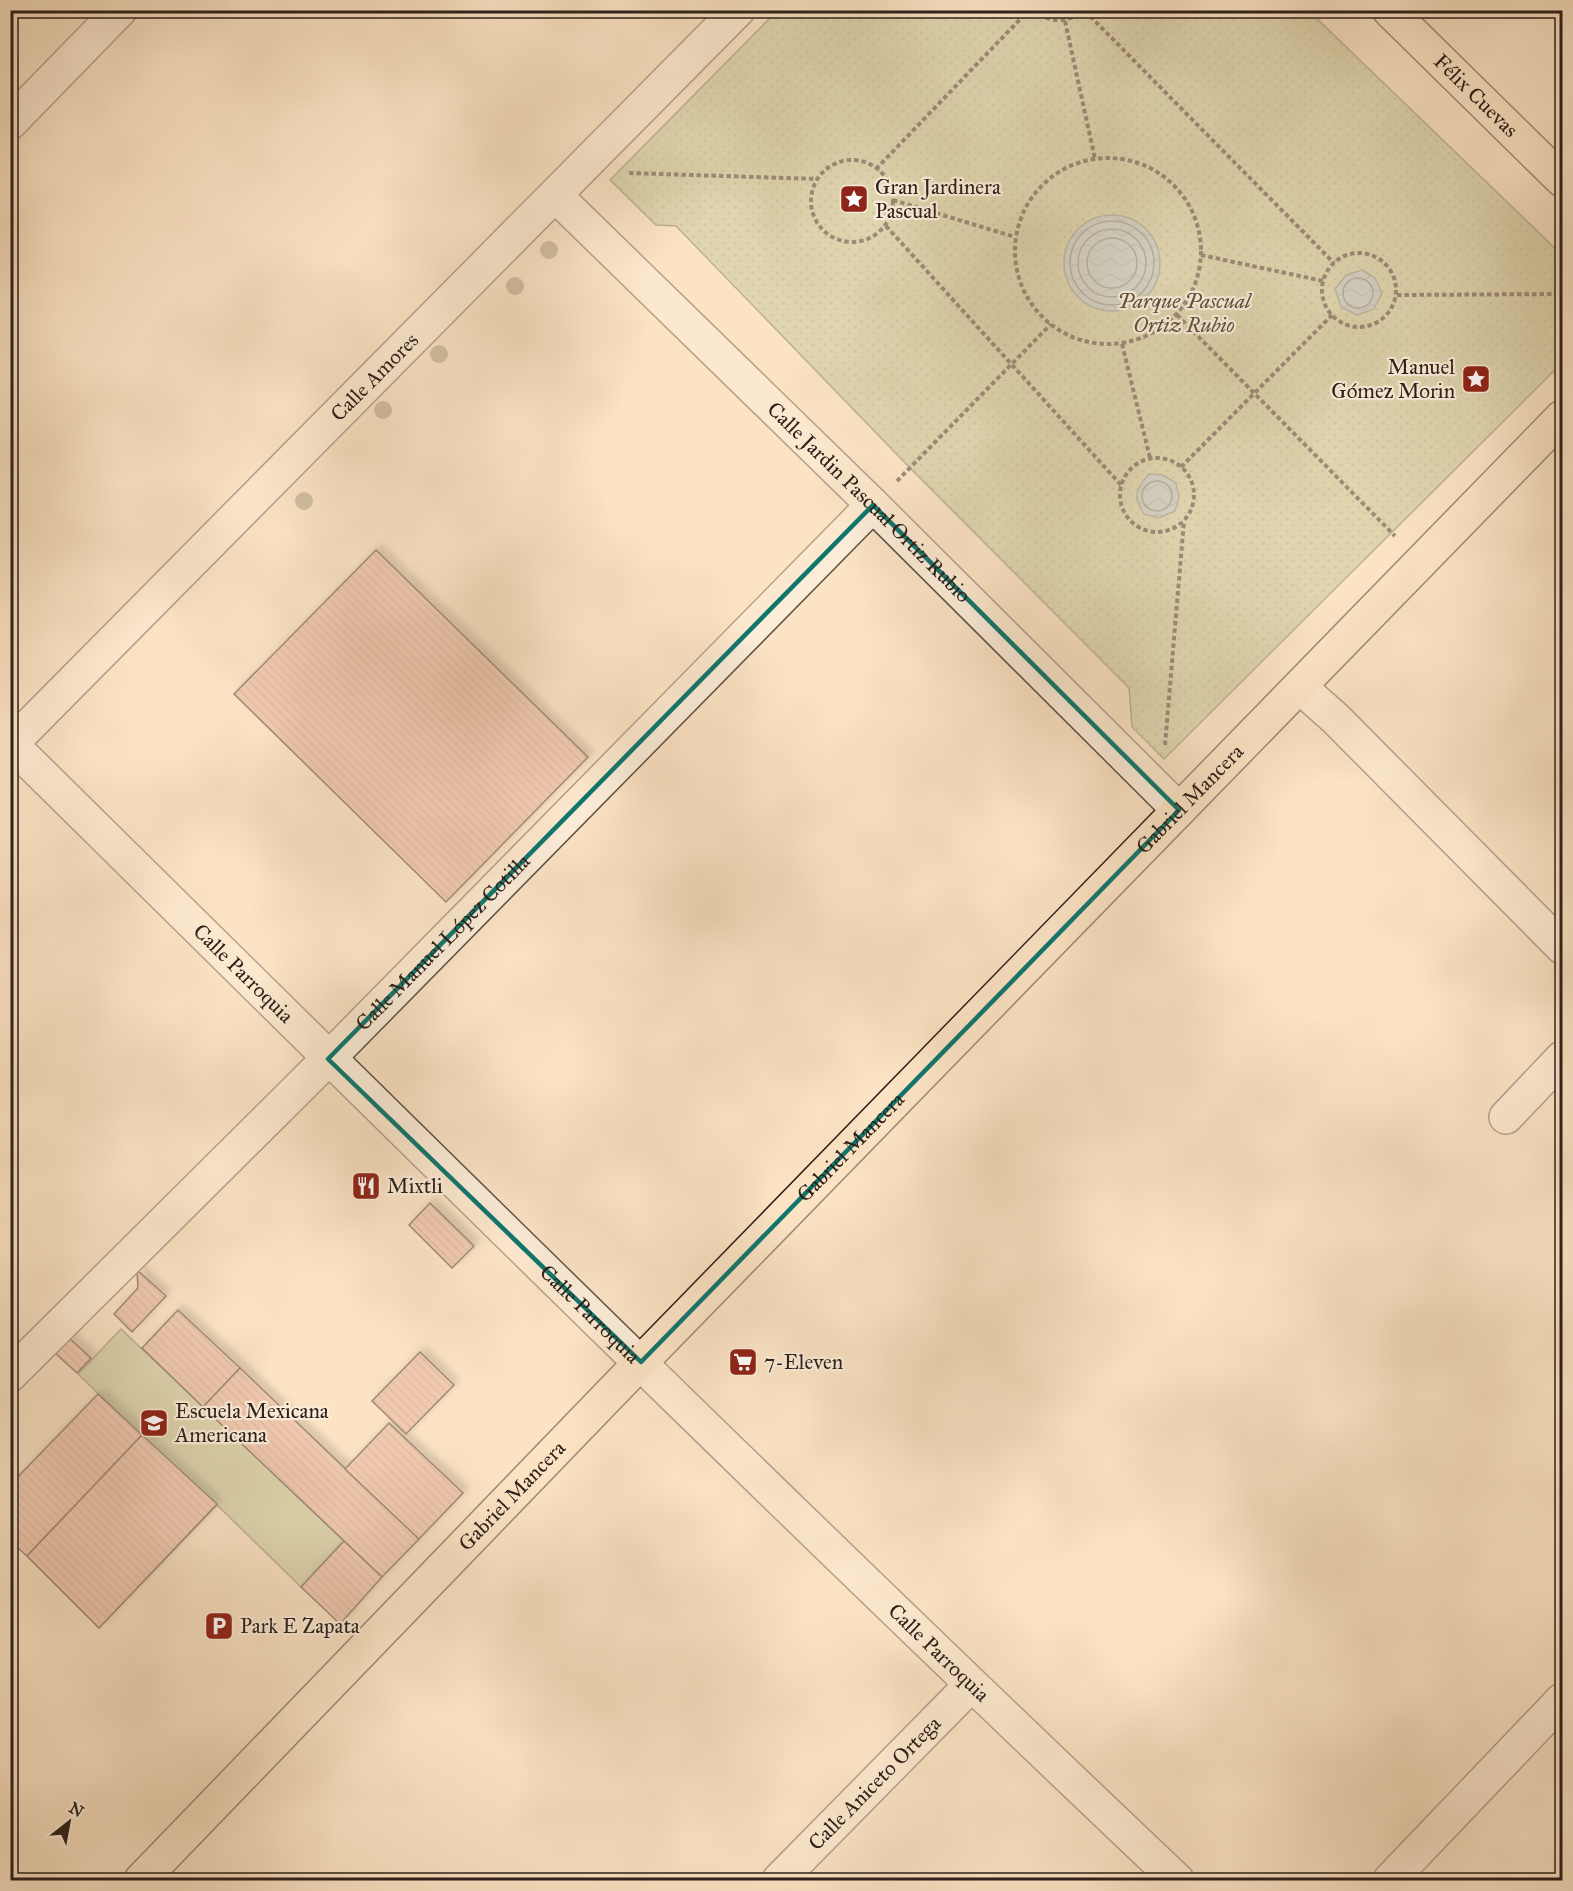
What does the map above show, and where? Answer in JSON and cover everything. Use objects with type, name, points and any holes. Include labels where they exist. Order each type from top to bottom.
[{"type":"main road","name":"Félix Cuevas","points":[[1389,10],[1563,180]]},
{"type":"main road","name":"Gabriel Mancera","points":[[141,1881],[640,1362],[1563,417]]},
{"type":"street","points":[[10,123],[120,10]]},
{"type":"street","name":"Calle Amores","points":[[11,744],[738,10]]},
{"type":"street","name":"Calle Jardin Pascual Ortiz Rubio","points":[[556,196],[873,505],[1179,810]]},
{"type":"street","name":"Calle Manuel López Cotilla","points":[[10,1375],[328,1059],[873,505]]},
{"type":"street","points":[[1300,687],[1336,719],[1563,947]]},
{"type":"street","name":"Calle Parroquia","points":[[11,744],[328,1059],[971,1685],[1177,1881]]},
{"type":"street","points":[[1506,1117],[1563,1058]]},
{"type":"street","name":"Calle Aniceto Ortega","points":[[779,1881],[971,1685]]},
{"type":"street","points":[[1390,1881],[1563,1700]]},
{"type":"path","points":[[876,168],[1031,10],[1052,21],[1065,21],[1085,11],[1334,263]]},
{"type":"path","points":[[1065,21],[1095,159]]},
{"type":"path","points":[[1095,159],[1127,160],[1157,173],[1181,194],[1196,223],[1201,255],[1198,276],[1189,297],[1177,315],[1152,334],[1122,344],[1093,343],[1066,335],[1051,324],[1024,294],[1015,266],[1015,237],[1022,214],[1034,194],[1052,177],[1072,165],[1095,159]]},
{"type":"path","points":[[851,160],[864,162],[876,168],[891,188],[893,200],[891,214],[885,226],[876,235],[863,241],[849,242],[835,238],[824,231],[813,212],[812,192],[818,179],[826,170],[838,163],[851,160]]},
{"type":"path","points":[[580,171],[818,179]]},
{"type":"path","points":[[893,200],[1015,237]]},
{"type":"path","points":[[885,226],[1121,485]]},
{"type":"path","points":[[1365,254],[1385,264],[1396,284],[1393,306],[1386,316],[1376,324],[1352,327],[1341,323],[1332,315],[1325,305],[1322,294],[1323,281],[1334,263],[1343,257],[1365,254]]},
{"type":"path","points":[[1201,255],[1323,281]]},
{"type":"path","points":[[1396,295],[1563,294]]},
{"type":"path","points":[[1177,315],[1421,562]]},
{"type":"path","points":[[1181,467],[1332,315]]},
{"type":"path","points":[[873,505],[1051,324]]},
{"type":"path","points":[[1122,344],[1150,458]]},
{"type":"path","points":[[1150,458],[1172,461],[1181,467],[1189,477],[1194,500],[1184,521],[1162,532],[1139,527],[1129,520],[1120,498],[1121,485],[1132,468],[1150,458]]},
{"type":"path","points":[[1165,747],[1184,521]]},
{"type":"highlighted area","points":[[873,505],[1179,810],[641,1362],[328,1059]]},
{"type":"green space","name":"Parque Pascual Ortiz Rubio","points":[[777,11],[1309,11],[1562,255],[1562,363],[1164,759],[1132,727],[1129,688],[910,468],[676,226],[656,225],[610,180]]},
{"type":"green space","points":[[121,1329],[344,1541],[301,1587],[217,1505],[99,1628],[27,1556],[142,1436],[78,1374]]},
{"type":"water","points":[[1112,215],[1130,219],[1146,229],[1156,245],[1160,263],[1156,281],[1146,297],[1130,307],[1112,311],[1094,307],[1078,297],[1068,281],[1064,263],[1068,245],[1078,229],[1094,219]]},
{"type":"water","points":[[1362,270],[1375,278],[1382,293],[1374,309],[1357,315],[1341,307],[1335,289],[1346,275]]},
{"type":"water","points":[[1149,474],[1163,475],[1176,483],[1179,497],[1175,511],[1159,518],[1144,514],[1138,502],[1137,493]]},
{"type":"building","points":[[376,550],[588,757],[446,902],[234,694]]},
{"type":"building","points":[[430,1203],[474,1246],[452,1268],[409,1225]]},
{"type":"building","points":[[137,1270],[166,1296],[132,1332],[114,1314],[138,1288]]},
{"type":"building","points":[[178,1310],[240,1368],[203,1407],[142,1348]]},
{"type":"building","points":[[69,1338],[91,1358],[77,1373],[55,1353]]},
{"type":"building","points":[[420,1352],[454,1385],[406,1434],[372,1401]]},
{"type":"building","points":[[240,1368],[419,1539],[382,1577],[203,1407]]},
{"type":"building","points":[[98,1394],[142,1435],[27,1556],[10,1541],[10,1485]]},
{"type":"building","points":[[389,1423],[463,1493],[419,1539],[345,1469]]},
{"type":"building","points":[[142,1435],[217,1504],[99,1628],[27,1556]]},
{"type":"building","points":[[344,1541],[382,1577],[340,1624],[301,1587]]},
{"type":"place","name":"Gran Jardinera Pascual","points":[[854,199]]},
{"type":"place","name":"Manuel Gómez Morin","points":[[1476,379]]},
{"type":"place","name":"Mixtli","points":[[366,1186]]},
{"type":"place","name":"7-Eleven","points":[[743,1362]]},
{"type":"place","name":"Escuela Mexicana Americana","points":[[154,1423]]},
{"type":"place","name":"Park E Zapata","points":[[219,1626]]}]
